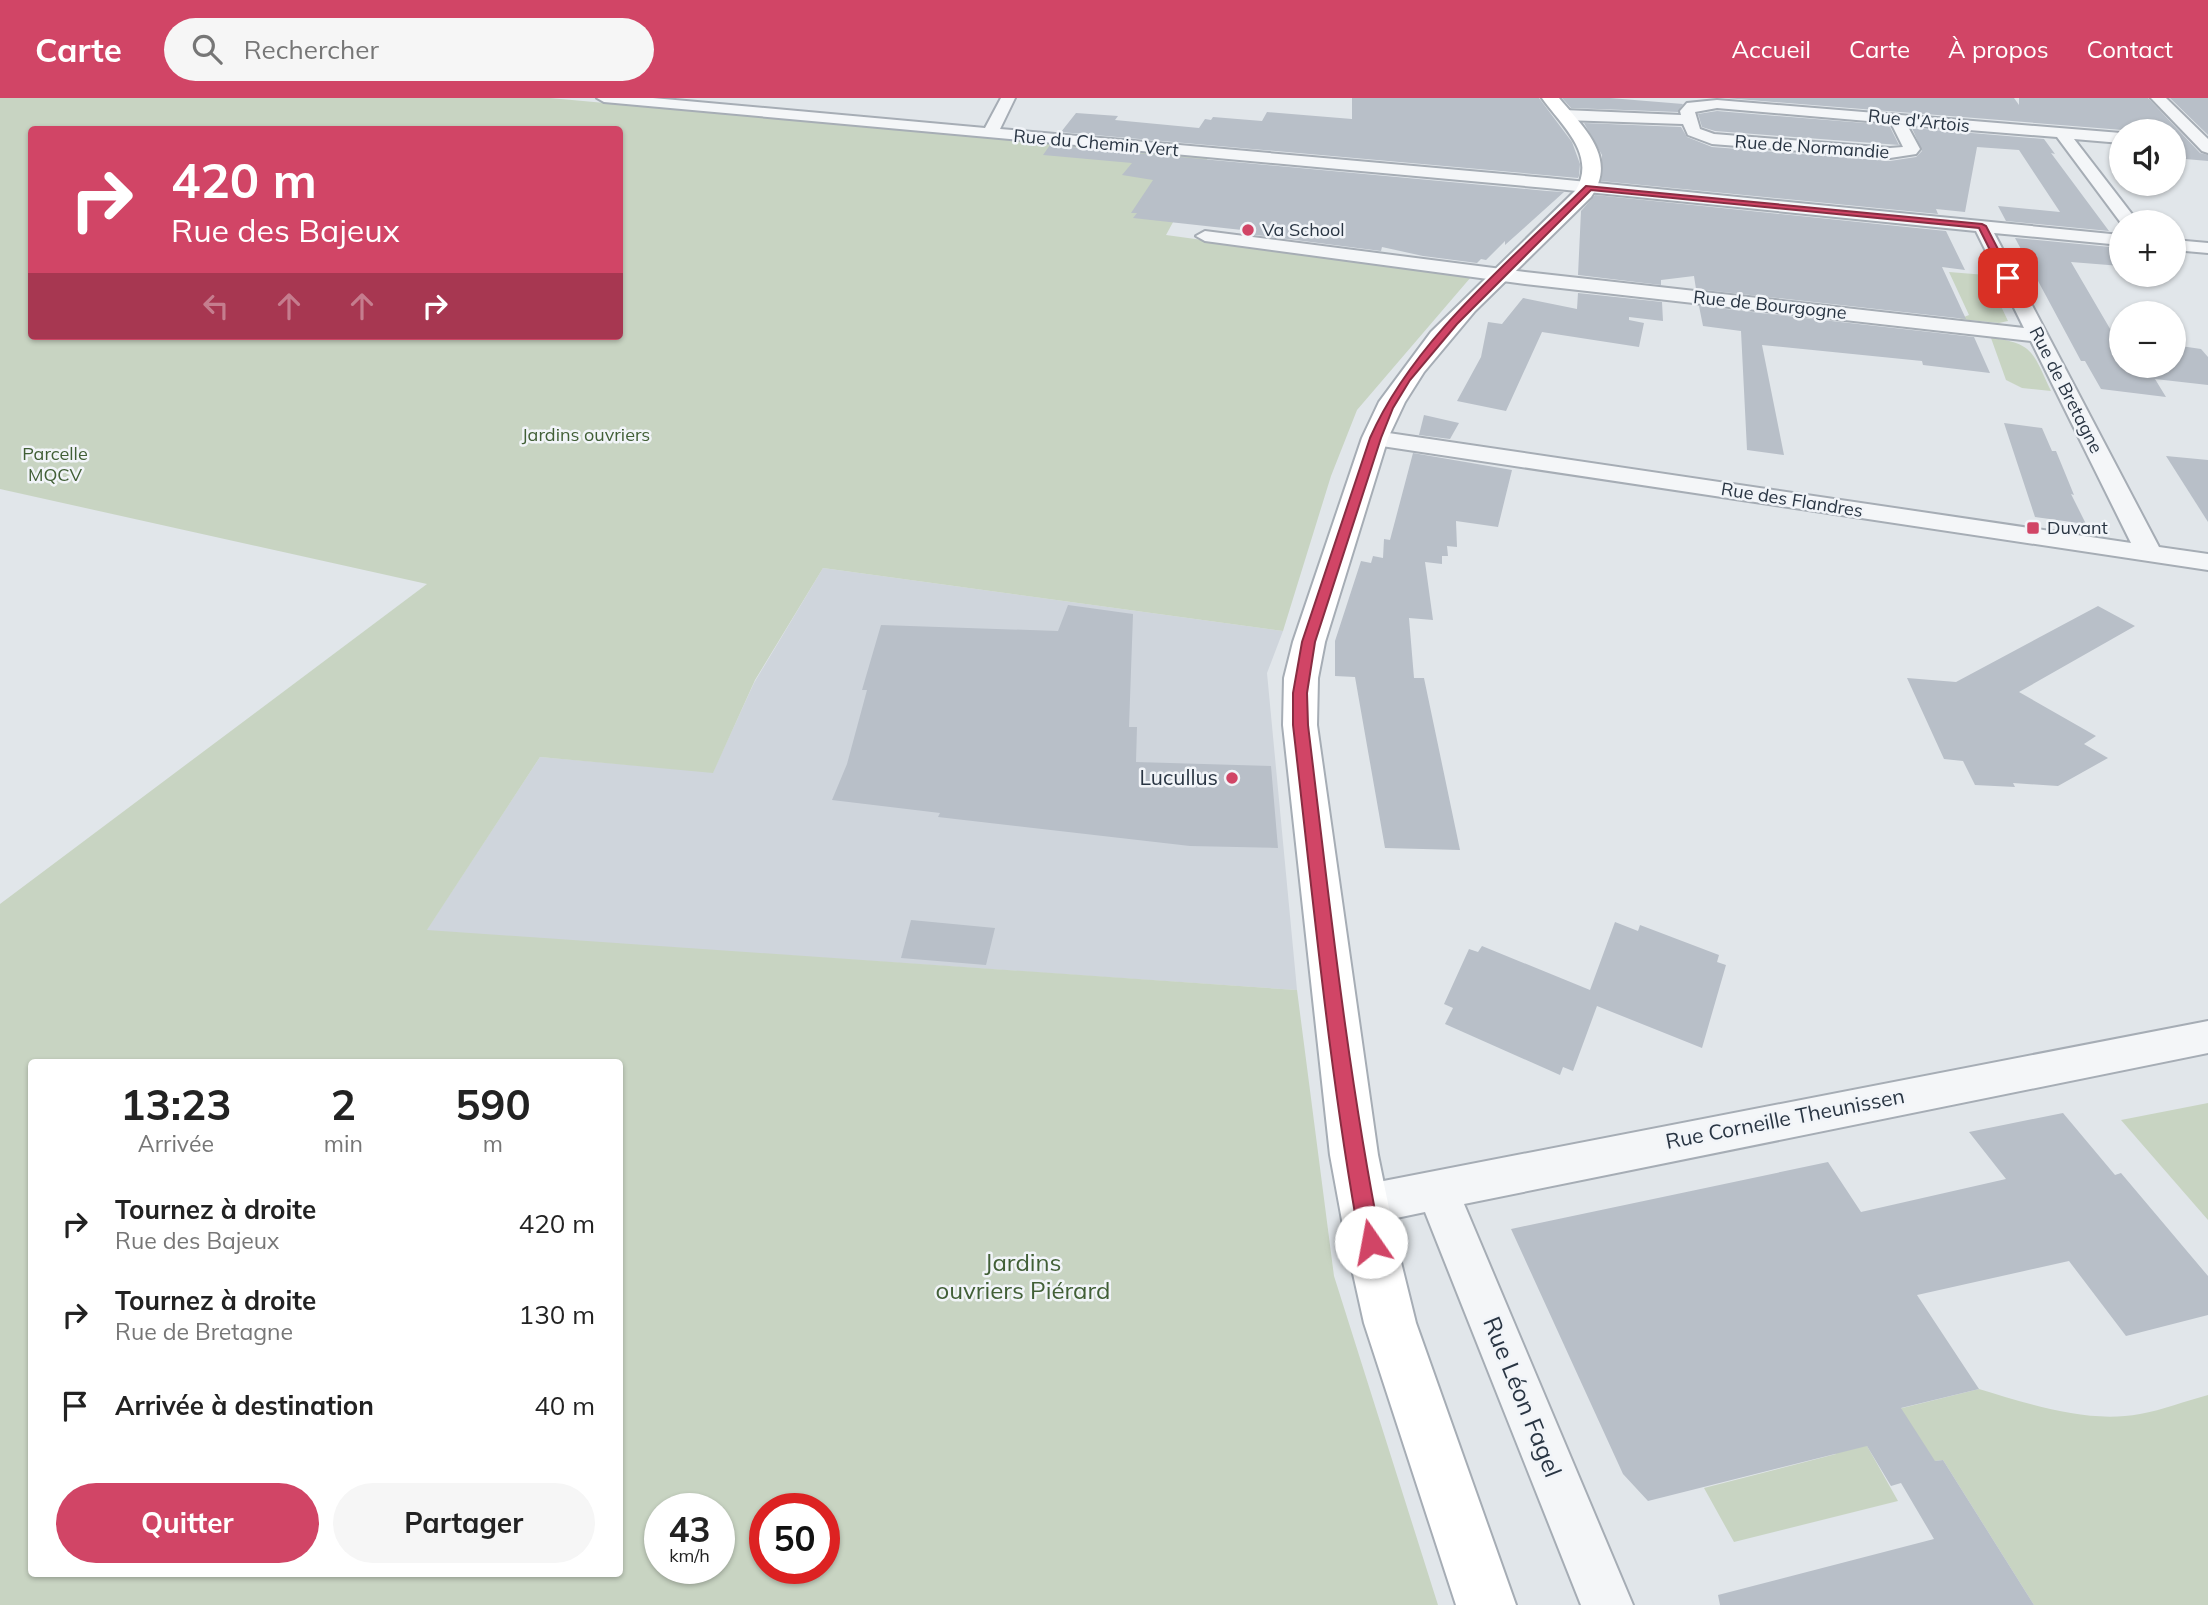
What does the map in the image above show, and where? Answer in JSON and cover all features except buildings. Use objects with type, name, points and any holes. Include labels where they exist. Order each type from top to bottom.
[{"type":"main road","points":[[1486,1605],[1390,1323],[1363,1205],[1323,917],[1301,734],[1300,693],[1309,642],[1375,438],[1388,408],[1411,372],[1454,322],[1589,187],[1594,168],[1592,157],[1550,98]]},
{"type":"street","name":"Rue du Chemin Vert","points":[[604,98],[1589,187],[2109,239]]},
{"type":"street","points":[[990,133],[1009,98]]},
{"type":"street","points":[[2158,98],[2206,146]]},
{"type":"street","name":"Rue d'Artois","points":[[1688,120],[1689,107],[1717,104],[2109,137]]},
{"type":"street","points":[[1563,115],[1688,120]]},
{"type":"street","name":"Rue de Normandie","points":[[1688,120],[1693,132],[1718,140],[1890,153],[1910,151],[1911,148],[1896,120]]},
{"type":"street","points":[[2062,133],[2120,210]]},
{"type":"street","points":[[2186,143],[2206,146]]},
{"type":"street","name":"Rue de Bretagne","points":[[1982,226],[2150,554]]},
{"type":"street","name":"Rue de Bourgogne","points":[[1205,236],[1501,275],[2038,336]]},
{"type":"street","points":[[2186,246],[2208,248]]},
{"type":"street","name":"Rue des Flandres","points":[[1375,438],[2208,562]]},
{"type":"street","name":"Rue Corneille Theunissen","points":[[1363,1205],[2208,1037]]},
{"type":"street","name":"Rue Léon Fagel","points":[[1437,1189],[1607,1605]]},
{"type":"shaded area","points":[[823,568],[1283,631],[1267,673],[1297,990],[426,931],[540,757],[713,772],[754,683]]},
{"type":"green space","points":[[0,98],[550,98],[1208,158],[1166,235],[1471,277],[1357,410],[1331,476],[1283,631],[823,568],[755,680],[713,773],[540,757],[427,930],[1297,990],[1334,1276],[1438,1605],[0,1605],[0,904],[427,584],[0,489]]},
{"type":"green space","points":[[1949,272],[1986,275],[2008,321],[1999,323],[1959,319],[1969,315]]},
{"type":"green space","points":[[1991,338],[2016,343],[2031,352],[2051,391],[2022,388],[2006,380]]},
{"type":"green space","points":[[2208,1103],[2208,1220],[2121,1120]]},
{"type":"green space","points":[[1979,1389],[2058,1411],[2100,1416],[2140,1414],[2208,1395],[2208,1605],[2034,1605],[1943,1460],[1935,1461],[1866,1444],[1898,1501],[1734,1542],[1704,1488],[1836,1454],[1822,1428]]},
{"type":"place","name":"Va School","points":[[1248,230]]},
{"type":"place","name":"Duvant","points":[[2033,528]]},
{"type":"place","name":"Lucullus","points":[[1232,778]]},
{"type":"route","points":[[1371,1242],[1354,1156],[1323,917],[1300,725],[1300,693],[1309,642],[1375,438],[1388,408],[1406,379],[1454,322],[1589,187],[1982,226],[2008,278]]},
{"type":"park label","name":"Jardins ouvriers","points":[[586,435]]},
{"type":"park label","name":"Parcelle MQCV","points":[[55,464]]},
{"type":"park label","name":"Jardins ouvriers Piérard","points":[[1023,1277]]}]
